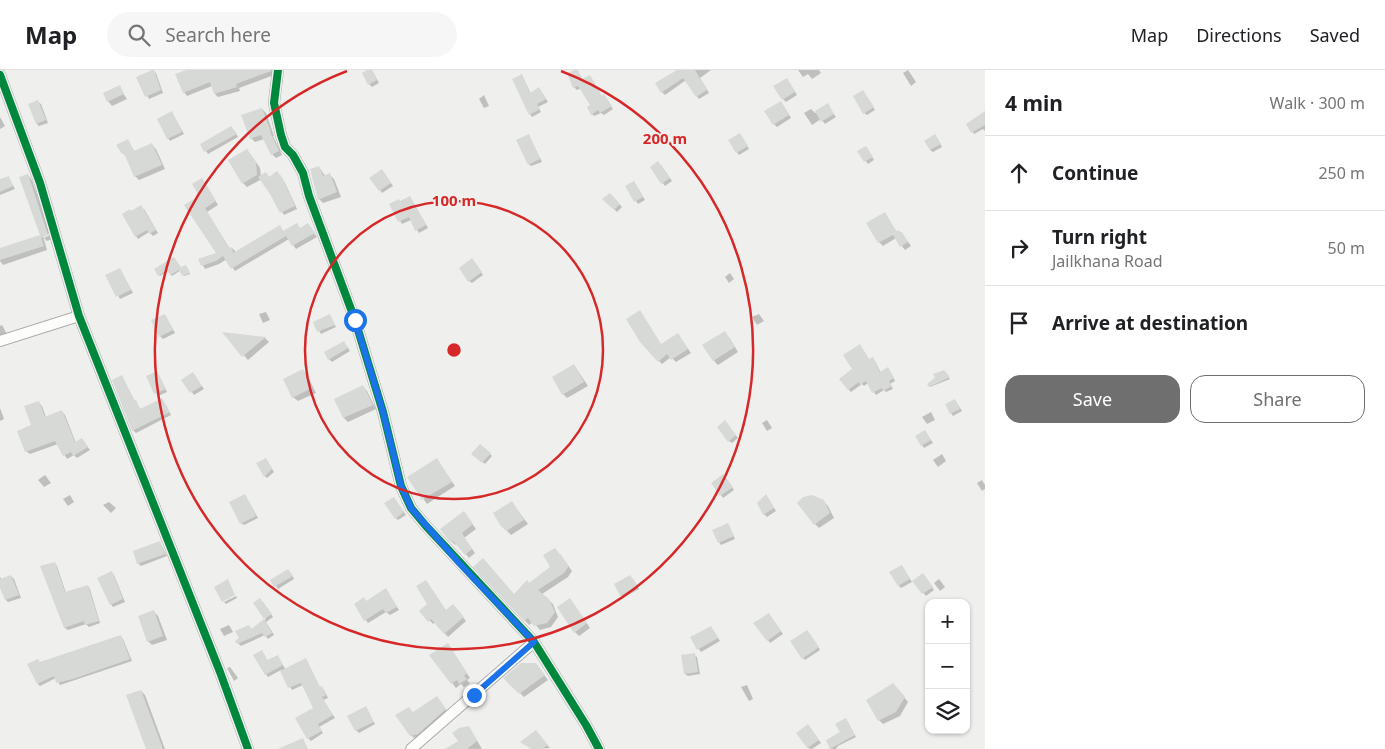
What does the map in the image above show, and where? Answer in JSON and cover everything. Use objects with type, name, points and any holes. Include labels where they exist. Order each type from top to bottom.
[{"type":"street","points":[[278,70],[274,103],[280,135],[285,147],[293,155],[303,173],[309,196],[355,320],[383,412],[401,486],[411,508],[534,642],[599,749]]},
{"type":"street","points":[[0,75],[40,183],[78,316],[220,672],[248,749]]},
{"type":"street","points":[[0,341],[78,316]]},
{"type":"street","points":[[411,749],[534,642]]},
{"type":"building","points":[[154,70],[161,90],[145,97],[136,77]]},
{"type":"building","points":[[186,70],[271,71],[236,84],[237,87],[214,94],[210,82],[183,93],[175,74]]},
{"type":"building","points":[[372,70],[377,80],[368,85],[362,73]]},
{"type":"building","points":[[578,70],[582,79],[590,75],[602,96],[604,94],[612,106],[600,113],[598,110],[591,115],[587,107],[590,105],[578,86],[573,88],[567,73]]},
{"type":"building","points":[[677,70],[695,70],[707,90],[696,97],[683,78],[661,93],[655,83]]},
{"type":"building","points":[[522,74],[530,93],[539,87],[546,99],[537,104],[540,109],[529,115],[512,79]]},
{"type":"building","points":[[787,78],[795,92],[782,100],[773,86]]},
{"type":"building","points":[[120,85],[124,94],[107,102],[103,93]]},
{"type":"building","points":[[863,90],[874,107],[863,114],[853,96]]},
{"type":"building","points":[[38,100],[46,120],[36,124],[28,104]]},
{"type":"building","points":[[781,101],[789,115],[773,125],[764,111]]},
{"type":"building","points":[[828,103],[834,114],[821,122],[815,111]]},
{"type":"building","points":[[262,108],[279,151],[271,155],[261,135],[250,139],[241,115]]},
{"type":"building","points":[[172,111],[182,132],[167,139],[157,119]]},
{"type":"building","points":[[985,111],[985,125],[971,133],[966,124]]},
{"type":"building","points":[[231,126],[237,134],[204,152],[200,144]]},
{"type":"building","points":[[740,133],[748,146],[736,153],[728,140]]},
{"type":"building","points":[[529,134],[540,159],[528,165],[516,140]]},
{"type":"building","points":[[935,134],[941,144],[930,150],[924,141]]},
{"type":"building","points":[[128,139],[134,151],[152,143],[162,165],[134,177],[124,153],[122,154],[116,145]]},
{"type":"building","points":[[866,146],[873,157],[864,162],[857,151]]},
{"type":"building","points":[[247,149],[256,162],[257,175],[242,184],[228,160]]},
{"type":"building","points":[[658,161],[670,178],[661,184],[650,167]]},
{"type":"building","points":[[319,166],[323,176],[330,173],[337,192],[318,200],[310,169]]},
{"type":"building","points":[[382,169],[391,183],[379,191],[369,178]]},
{"type":"building","points":[[277,171],[283,179],[295,206],[280,213],[258,177],[266,172],[269,177]]},
{"type":"building","points":[[28,174],[48,235],[41,238],[19,177]]},
{"type":"building","points":[[9,176],[13,186],[0,192],[0,179]]},
{"type":"building","points":[[202,178],[216,201],[205,208],[229,248],[232,247],[233,253],[280,225],[283,231],[297,223],[300,228],[308,223],[315,233],[292,246],[286,236],[231,269],[223,256],[216,261],[201,266],[198,259],[216,253],[184,205],[199,196],[192,184]]},
{"type":"building","points":[[634,181],[643,197],[634,202],[625,186]]},
{"type":"building","points":[[610,193],[620,204],[614,210],[602,199]]},
{"type":"building","points":[[410,196],[426,225],[415,231],[409,217],[398,222],[389,204]]},
{"type":"building","points":[[141,205],[156,230],[149,234],[147,230],[135,237],[122,214]]},
{"type":"building","points":[[885,212],[896,231],[902,232],[908,242],[900,247],[893,235],[878,243],[866,223]]},
{"type":"building","points":[[40,235],[44,246],[0,260],[0,248]]},
{"type":"building","points":[[174,257],[181,267],[186,265],[190,273],[182,276],[179,270],[170,275],[167,270],[158,276],[154,269]]},
{"type":"building","points":[[472,258],[482,272],[468,282],[459,268]]},
{"type":"building","points":[[120,268],[131,290],[116,297],[105,275]]},
{"type":"building","points":[[640,310],[661,344],[678,333],[688,349],[671,360],[667,354],[658,362],[640,342],[626,319]]},
{"type":"building","points":[[165,314],[173,330],[159,337],[151,320]]},
{"type":"building","points":[[330,314],[335,325],[317,332],[313,322]]},
{"type":"building","points":[[725,331],[735,347],[713,361],[702,345]]},
{"type":"building","points":[[222,332],[248,335],[266,337],[242,357]]},
{"type":"building","points":[[344,341],[348,348],[328,360],[324,352]]},
{"type":"building","points":[[860,344],[869,359],[873,357],[880,372],[888,367],[894,378],[889,381],[892,386],[883,391],[882,388],[872,393],[866,381],[860,385],[859,382],[848,390],[839,379],[852,369],[843,355]]},
{"type":"building","points":[[574,364],[584,382],[562,395],[552,377]]},
{"type":"building","points":[[303,369],[312,388],[292,398],[283,379]]},
{"type":"building","points":[[944,370],[950,377],[929,387],[927,384],[935,378],[933,374]]},
{"type":"building","points":[[157,371],[166,389],[154,394],[146,376]]},
{"type":"building","points":[[193,372],[202,386],[190,393],[181,380]]},
{"type":"building","points":[[122,375],[134,401],[136,400],[140,409],[162,398],[170,412],[132,431],[112,380]]},
{"type":"building","points":[[363,385],[373,405],[343,418],[334,399]]},
{"type":"building","points":[[955,399],[960,409],[950,414],[945,404]]},
{"type":"building","points":[[39,401],[45,417],[62,410],[75,442],[82,438],[88,447],[73,456],[71,452],[63,456],[55,441],[25,452],[17,431],[31,425],[24,406]]},
{"type":"building","points":[[725,420],[736,435],[728,442],[717,427]]},
{"type":"building","points":[[925,430],[931,440],[921,446],[915,436]]},
{"type":"building","points":[[480,444],[491,453],[482,463],[471,454]]},
{"type":"building","points":[[266,458],[272,469],[264,477],[256,463]]},
{"type":"building","points":[[437,458],[452,482],[422,500],[407,477]]},
{"type":"building","points":[[723,474],[733,487],[720,496],[711,483]]},
{"type":"building","points":[[245,494],[256,516],[240,524],[229,502]]},
{"type":"building","points":[[766,494],[774,508],[763,515],[757,503]]},
{"type":"building","points":[[812,495],[824,500],[830,513],[814,525],[797,503],[803,497]]},
{"type":"building","points":[[394,497],[404,512],[395,519],[384,503]]},
{"type":"building","points":[[512,501],[524,520],[506,531],[493,513]]},
{"type":"building","points":[[464,511],[473,524],[462,533],[472,549],[465,555],[452,540],[450,542],[440,529]]},
{"type":"building","points":[[728,523],[734,536],[718,543],[712,530]]},
{"type":"building","points":[[160,541],[165,554],[137,564],[133,551]]},
{"type":"building","points":[[555,548],[569,566],[564,573],[538,590],[549,599],[555,612],[547,623],[534,626],[528,618],[524,621],[473,567],[483,558],[514,594],[527,580],[529,583],[550,567],[543,555]]},
{"type":"building","points":[[55,562],[65,592],[88,585],[99,621],[85,625],[84,621],[64,628],[40,566]]},
{"type":"building","points":[[902,565],[910,579],[898,586],[889,572]]},
{"type":"building","points":[[288,569],[293,576],[274,587],[270,580]]},
{"type":"building","points":[[112,571],[123,599],[110,605],[97,578]]},
{"type":"building","points":[[923,573],[933,587],[922,594],[912,581]]},
{"type":"building","points":[[11,575],[19,595],[5,600],[0,588],[0,579]]},
{"type":"building","points":[[630,575],[638,586],[620,596],[614,584]]},
{"type":"building","points":[[228,579],[235,595],[222,602],[214,587]]},
{"type":"building","points":[[426,580],[446,610],[453,604],[464,617],[444,634],[431,619],[428,622],[419,611],[427,604],[416,586]]},
{"type":"building","points":[[386,588],[397,607],[386,613],[383,609],[364,621],[354,604],[364,597],[366,601]]},
{"type":"building","points":[[260,598],[272,614],[264,619],[253,603]]},
{"type":"building","points":[[570,598],[587,623],[574,633],[557,607]]},
{"type":"building","points":[[154,610],[163,636],[147,642],[138,616]]},
{"type":"building","points":[[769,613],[781,631],[767,641],[753,623]]},
{"type":"building","points":[[264,619],[272,633],[265,637],[262,633],[237,644],[235,641],[239,638],[235,631],[249,625],[251,629]]},
{"type":"building","points":[[711,626],[718,638],[697,650],[690,637]]},
{"type":"building","points":[[807,630],[819,647],[802,659],[790,641]]},
{"type":"building","points":[[121,635],[130,659],[73,679],[56,683],[54,676],[37,684],[27,664],[38,659],[40,662]]},
{"type":"building","points":[[448,643],[467,673],[464,676],[467,679],[459,684],[457,680],[451,684],[429,655]]},
{"type":"building","points":[[262,650],[267,660],[278,655],[283,665],[265,675],[253,655]]},
{"type":"building","points":[[695,653],[698,672],[684,674],[681,655]]},
{"type":"building","points":[[306,658],[320,687],[322,686],[326,695],[322,697],[333,715],[318,724],[322,731],[307,739],[295,718],[313,708],[301,683],[288,688],[280,671]]},
{"type":"building","points":[[521,663],[536,663],[545,675],[519,694],[503,678]]},
{"type":"building","points":[[893,683],[905,697],[896,712],[878,721],[866,700]]},
{"type":"building","points":[[141,690],[163,749],[146,749],[126,695]]},
{"type":"building","points":[[437,696],[446,709],[418,734],[410,736],[395,715],[409,707],[413,712]]},
{"type":"building","points":[[366,706],[374,722],[355,731],[347,716]]},
{"type":"building","points":[[846,718],[855,735],[830,749],[826,740],[840,732],[835,724]]},
{"type":"building","points":[[808,724],[819,740],[807,748],[796,733]]},
{"type":"building","points":[[469,726],[477,741],[467,749],[445,749],[458,741],[452,733],[459,728]]},
{"type":"building","points":[[536,730],[548,745],[541,749],[531,749],[520,742]]},
{"type":"building","points":[[303,738],[308,749],[278,749]]},
{"type":"cycle path","points":[[278,70],[274,103],[281,135],[285,147],[293,155],[303,173],[309,196],[355,320],[383,412],[401,486],[411,508],[534,642],[599,749]]},
{"type":"cycle path","points":[[0,75],[40,183],[79,316],[220,672],[248,749]]},
{"type":"route","points":[[355,320],[383,412],[401,486],[411,508],[459,563],[534,642],[474,695]]}]
